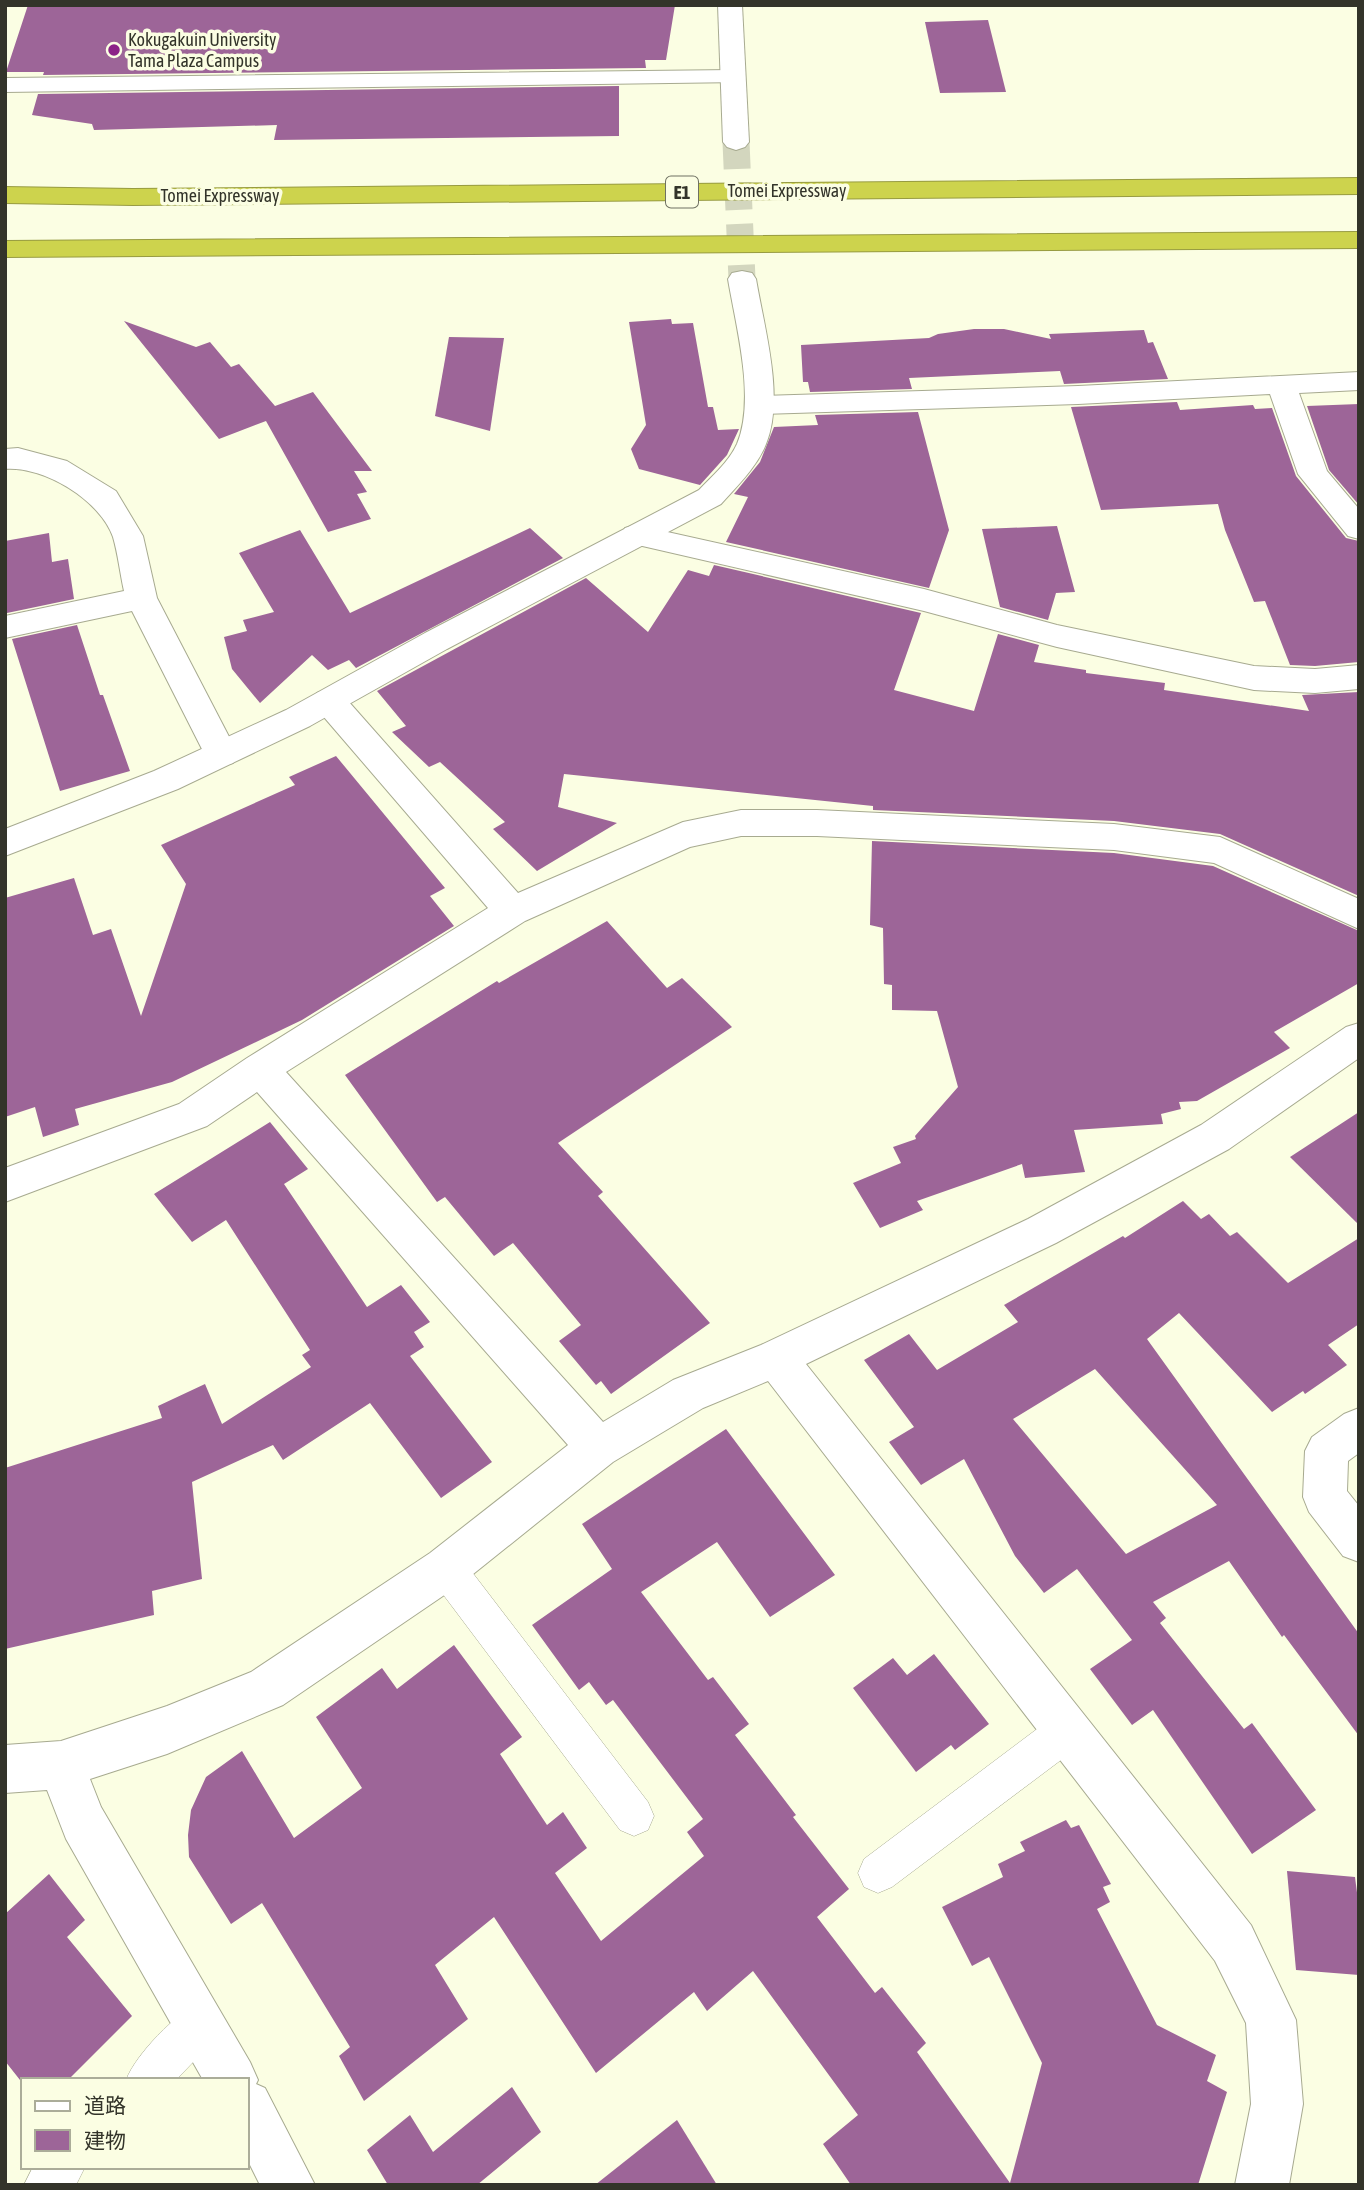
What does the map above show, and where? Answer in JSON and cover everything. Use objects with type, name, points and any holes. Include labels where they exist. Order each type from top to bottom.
[{"type":"highway","name":"Tomei Expressway","points":[[5,195],[133,197],[1359,186]]},
{"type":"highway","points":[[5,249],[1359,240]]},
{"type":"street","points":[[731,7],[736,142]]},
{"type":"street","points":[[5,85],[733,77]]},
{"type":"street","points":[[5,843],[166,780],[329,701],[710,497],[736,469],[752,443],[760,405],[742,279]]},
{"type":"street","points":[[760,405],[1078,395],[1359,381]]},
{"type":"street","points":[[1282,384],[1313,474],[1359,529]]},
{"type":"street","points":[[5,459],[18,458],[56,468],[105,498],[128,536],[141,598],[221,754]]},
{"type":"street","points":[[636,535],[924,600],[1057,636],[1254,678],[1315,681],[1359,677]]},
{"type":"street","points":[[5,627],[141,598]]},
{"type":"street","points":[[329,701],[512,911]]},
{"type":"street","points":[[5,1185],[193,1115],[260,1069],[512,911],[683,835],[741,823],[817,823],[1114,837],[1220,850],[1359,915]]},
{"type":"street","points":[[5,1769],[61,1765],[167,1730],[267,1689],[446,1568],[598,1448],[688,1394],[776,1358],[1042,1231],[1215,1137],[1359,1038]]},
{"type":"street","points":[[260,1069],[598,1448]]},
{"type":"street","points":[[776,1358],[1233,1943],[1271,2020],[1277,2104],[1262,2185]]},
{"type":"street","points":[[1359,1428],[1326,1451],[1325,1497],[1359,1541]]},
{"type":"street","points":[[61,1765],[83,1822],[231,2078]]},
{"type":"street","points":[[248,2108],[289,2185]]},
{"type":"lane","points":[[446,1568],[634,1816]]},
{"type":"lane","points":[[878,1873],[1067,1731]]},
{"type":"lane","points":[[149,2078],[201,2023]]},
{"type":"lane","points":[[46,2185],[61,2169]]},
{"type":"building","points":[[28,5],[675,5],[666,60],[645,60],[646,68],[43,75],[44,72],[6,72]]},
{"type":"building","points":[[988,20],[1006,92],[940,93],[925,22]]},
{"type":"building","points":[[619,86],[619,136],[274,140],[277,125],[94,130],[92,124],[32,115],[38,94]]},
{"type":"building","points":[[671,319],[672,324],[693,323],[708,407],[713,407],[718,430],[739,429],[727,455],[700,485],[639,469],[631,449],[646,425],[629,322]]},
{"type":"building","points":[[124,321],[196,347],[210,342],[231,367],[239,364],[275,406],[313,392],[372,471],[354,471],[367,492],[357,494],[371,519],[328,532],[266,421],[219,439]]},
{"type":"building","points":[[974,329],[1004,329],[1051,339],[1049,334],[1144,330],[1148,343],[1153,342],[1168,379],[1064,384],[1060,371],[909,378],[912,389],[810,392],[808,382],[803,382],[801,345],[929,338],[938,334]]},
{"type":"building","points":[[449,337],[504,338],[490,431],[435,416]]},
{"type":"building","points":[[1177,402],[1180,410],[1253,405],[1255,409],[1272,408],[1296,476],[1346,538],[1359,541],[1359,662],[1290,665],[1265,601],[1254,602],[1225,530],[1218,504],[1101,510],[1071,407]]},
{"type":"building","points":[[1359,404],[1359,505],[1329,470],[1307,406]]},
{"type":"building","points":[[918,412],[949,530],[929,588],[726,542],[748,497],[734,494],[760,462],[774,427],[818,425],[815,415]]},
{"type":"building","points":[[1057,526],[1075,592],[1056,593],[1048,620],[1000,607],[982,529]]},
{"type":"building","points":[[530,528],[563,558],[356,668],[349,660],[328,670],[312,655],[260,703],[232,669],[224,637],[247,631],[243,620],[274,612],[239,553],[300,530],[350,613]]},
{"type":"building","points":[[49,533],[52,562],[68,559],[74,599],[7,613],[5,541]]},
{"type":"building","points":[[714,565],[921,613],[894,690],[974,711],[998,634],[1039,645],[1034,662],[1086,670],[1086,673],[1165,683],[1164,690],[1309,711],[1302,695],[1359,692],[1359,896],[1220,834],[1114,821],[873,810],[873,806],[564,774],[558,807],[617,823],[537,871],[493,829],[505,822],[440,762],[429,767],[392,732],[406,726],[377,691],[586,578],[648,632],[688,570],[709,576]]},
{"type":"building","points":[[77,625],[100,695],[103,695],[130,771],[60,791],[12,639]]},
{"type":"building","points":[[336,756],[445,888],[430,896],[454,926],[302,1020],[172,1082],[75,1109],[79,1125],[43,1137],[35,1107],[5,1117],[5,898],[74,878],[93,935],[111,929],[141,1016],[186,884],[161,845],[295,785],[289,777]]},
{"type":"building","points":[[872,841],[1114,853],[1213,866],[1359,931],[1359,983],[1274,1032],[1290,1048],[1197,1101],[1179,1102],[1181,1109],[1161,1114],[1163,1124],[1074,1130],[1085,1172],[1025,1178],[1022,1164],[917,1201],[923,1210],[880,1228],[853,1183],[901,1163],[893,1147],[916,1139],[915,1136],[958,1087],[937,1011],[892,1010],[892,985],[884,984],[883,928],[870,925]]},
{"type":"building","points":[[607,921],[667,988],[682,978],[732,1027],[558,1143],[603,1192],[598,1196],[710,1323],[611,1394],[601,1381],[596,1385],[559,1341],[581,1325],[513,1243],[494,1256],[445,1197],[437,1202],[345,1075],[497,981],[499,983]]},
{"type":"building","points":[[1359,1112],[1359,1225],[1290,1157]]},
{"type":"building","points":[[270,1122],[308,1169],[284,1184],[367,1307],[401,1285],[430,1322],[414,1332],[424,1347],[410,1356],[492,1462],[441,1498],[370,1403],[283,1460],[273,1445],[192,1482],[202,1579],[152,1591],[154,1615],[5,1649],[5,1468],[162,1418],[158,1406],[205,1384],[222,1424],[311,1367],[302,1355],[310,1350],[226,1220],[192,1242],[154,1194]]},
{"type":"building","points":[[1183,1201],[1201,1219],[1209,1214],[1230,1236],[1237,1232],[1288,1283],[1359,1238],[1359,1324],[1328,1345],[1347,1365],[1305,1394],[1303,1391],[1272,1412],[1179,1313],[1147,1339],[1359,1634],[1359,1736],[1284,1635],[1282,1637],[1229,1561],[1153,1602],[1166,1618],[1160,1623],[1244,1729],[1252,1723],[1316,1810],[1252,1854],[1153,1710],[1132,1725],[1090,1669],[1132,1640],[1077,1569],[1044,1593],[1015,1556],[964,1459],[921,1485],[889,1442],[914,1427],[864,1360],[909,1334],[937,1370],[1018,1322],[1004,1305],[1123,1236],[1125,1238]],"holes":[[[1095,1369],[1217,1505],[1126,1554],[1013,1419]]]},
{"type":"building","points":[[726,1429],[835,1575],[770,1617],[717,1542],[641,1592],[708,1680],[713,1677],[749,1724],[735,1735],[796,1815],[793,1817],[849,1889],[817,1917],[875,1993],[882,1987],[926,2043],[917,2052],[1010,2183],[1042,2063],[989,1957],[972,1966],[942,1907],[1003,1877],[998,1864],[1025,1851],[1020,1842],[1066,1820],[1071,1828],[1079,1825],[1111,1884],[1103,1887],[1110,1902],[1097,1909],[1157,2025],[1216,2055],[1207,2081],[1227,2092],[1198,2185],[851,2185],[823,2144],[858,2115],[753,1971],[707,2011],[694,1992],[596,2073],[494,1917],[435,1965],[468,2019],[364,2101],[339,2056],[350,2047],[262,1903],[231,1924],[189,1857],[191,1810],[206,1777],[242,1751],[294,1838],[362,1788],[316,1717],[382,1668],[397,1689],[454,1645],[522,1737],[500,1754],[547,1825],[563,1812],[587,1848],[555,1873],[601,1941],[704,1856],[687,1832],[703,1819],[613,1700],[606,1705],[589,1682],[579,1690],[532,1625],[612,1569],[582,1524]]},
{"type":"building","points":[[934,1654],[989,1724],[955,1750],[951,1745],[916,1772],[853,1688],[893,1658],[907,1675]]},
{"type":"building","points":[[1287,1871],[1355,1877],[1359,1908],[1359,1975],[1296,1970]]},
{"type":"building","points":[[49,1874],[85,1920],[67,1937],[132,2016],[70,2078],[20,2080],[5,2061],[5,1914]]},
{"type":"building","points":[[512,2087],[541,2132],[477,2185],[388,2185],[367,2150],[410,2115],[433,2152]]},
{"type":"building","points":[[677,2120],[717,2185],[595,2185]]},
{"type":"tunnel","points":[[736,142],[742,279]]},
{"type":"place","name":"Kokugakuin University Tama Plaza Campus","points":[[114,50]]}]
